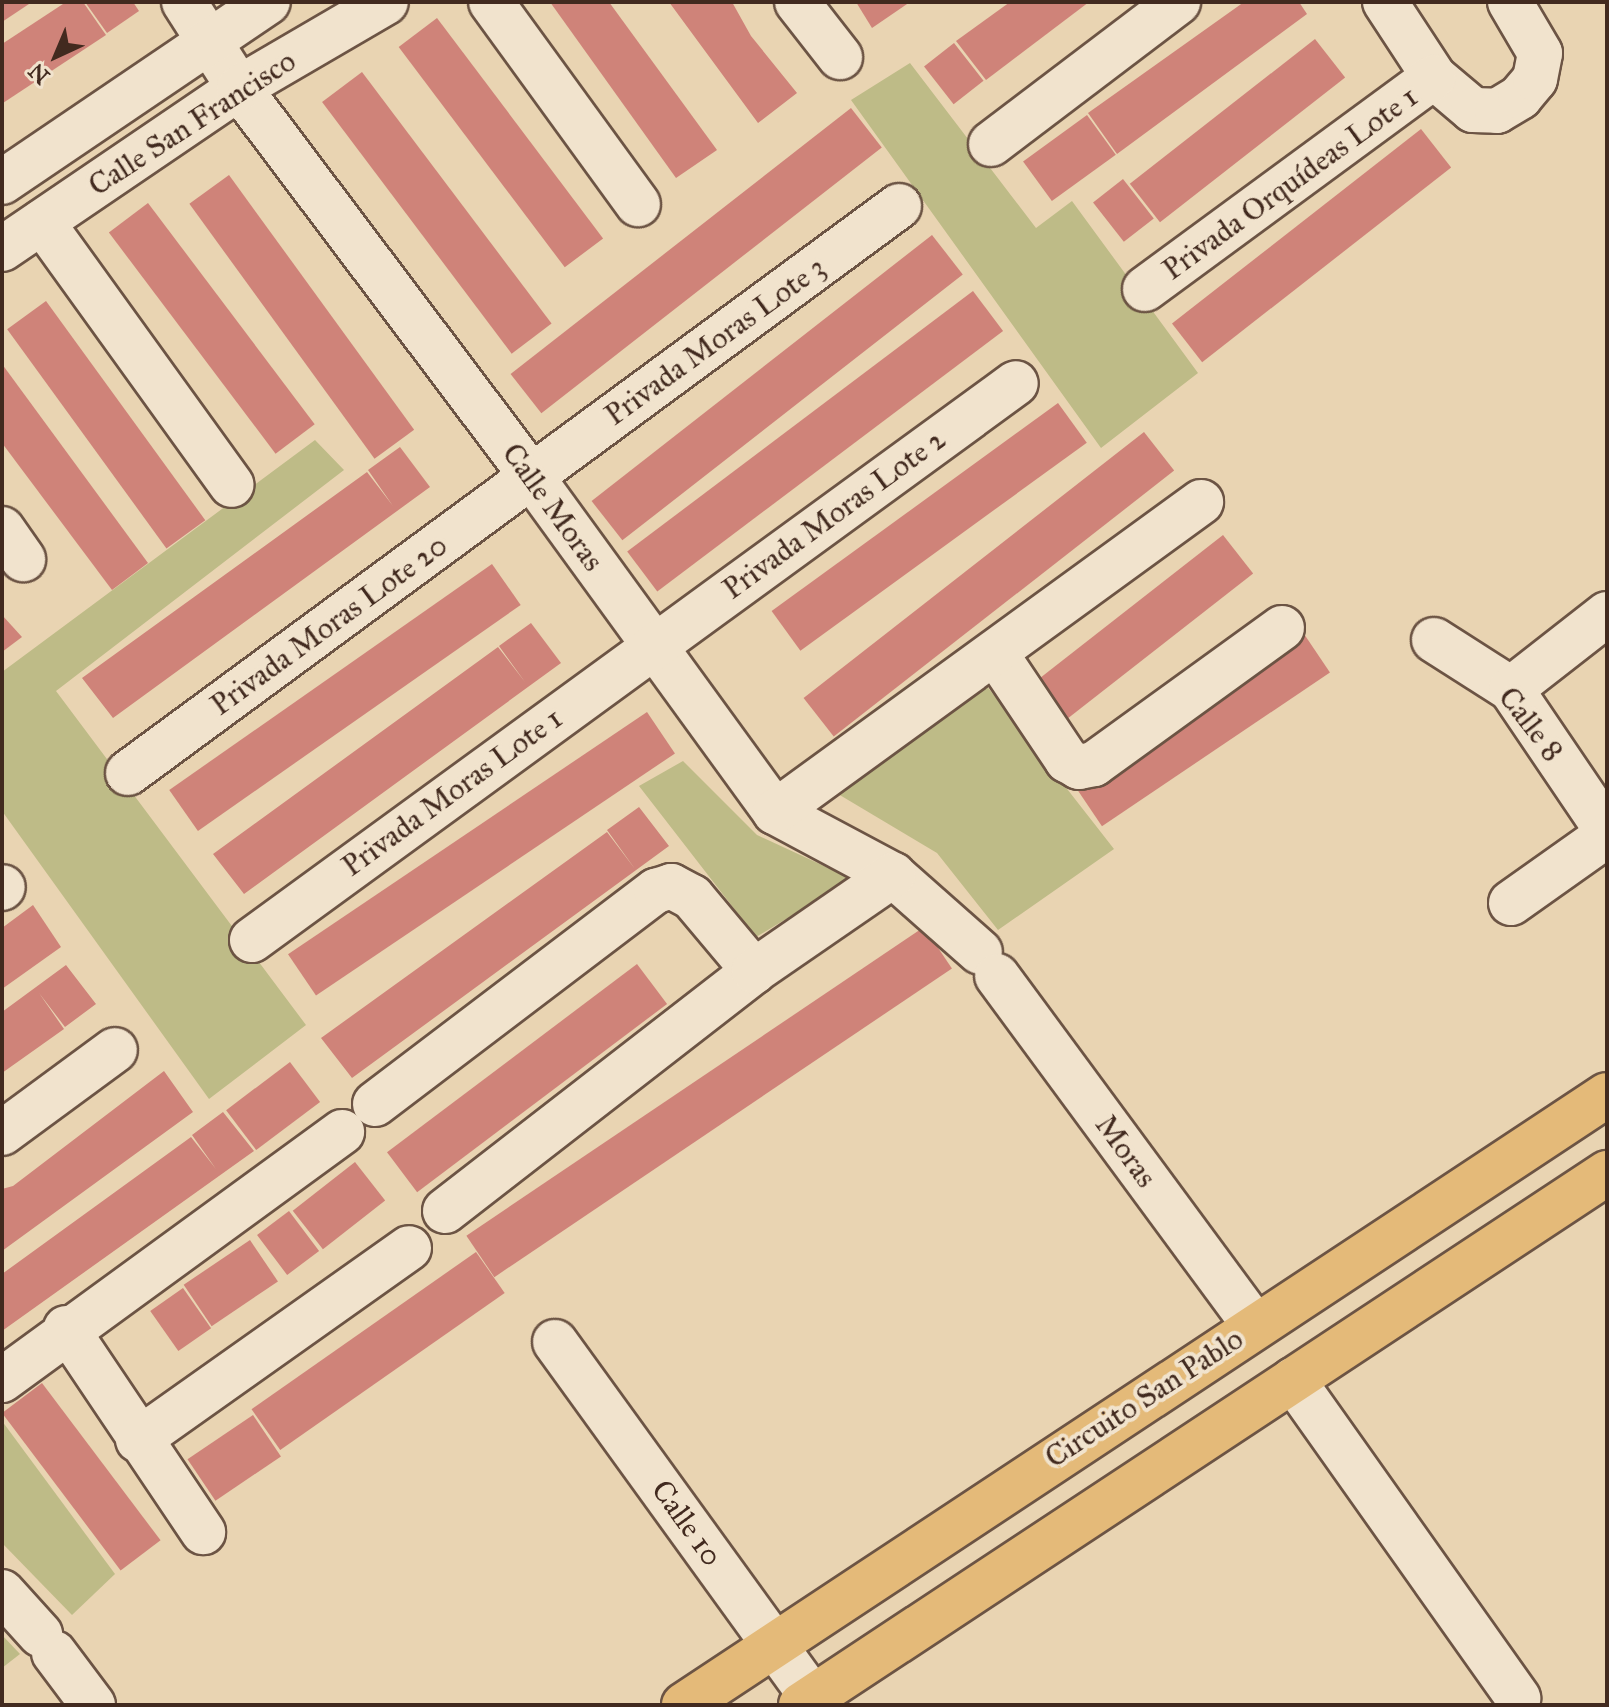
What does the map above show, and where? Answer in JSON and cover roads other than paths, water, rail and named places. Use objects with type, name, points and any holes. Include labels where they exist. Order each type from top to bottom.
[{"type":"main road","name":"Circuito San Pablo","points":[[684,1705],[773,1641],[1607,1095]]},
{"type":"main road","points":[[810,1702],[1607,1173]]},
{"type":"street","name":"Calle Moras","points":[[184,2],[239,88],[531,476],[775,812],[893,875],[988,964]]},
{"type":"street","name":"Calle San Francisco","points":[[2,182],[268,2]]},
{"type":"street","name":"Calle San Francisco","points":[[2,249],[239,88],[386,2]]},
{"type":"street","points":[[491,2],[638,204]]},
{"type":"street","points":[[797,2],[840,57]]},
{"type":"street","points":[[991,144],[1178,2]]},
{"type":"street","points":[[1385,2],[1434,77],[1473,110],[1497,111],[1520,97],[1535,79],[1540,53],[1510,2]]},
{"type":"street","name":"Privada Orquídeas Lote 1","points":[[1145,289],[1434,77]]},
{"type":"street","name":"Privada Moras Lote 3","points":[[531,476],[899,206]]},
{"type":"street","points":[[42,222],[232,485]]},
{"type":"street","name":"Privada Moras Lote 2","points":[[652,645],[1016,383]]},
{"type":"street","name":"Privada Moras Lote 20","points":[[128,773],[531,476]]},
{"type":"street","points":[[775,812],[1201,502]]},
{"type":"street","points":[[1511,689],[1607,614]]},
{"type":"street","points":[[996,654],[1067,760],[1079,767],[1094,764],[1282,628]]},
{"type":"street","name":"Calle 8","points":[[1434,640],[1511,689],[1607,833]]},
{"type":"street","name":"Privada Moras Lote 1","points":[[252,940],[652,645]]},
{"type":"street","points":[[1511,903],[1607,833]]},
{"type":"street","points":[[445,1211],[754,971],[893,875]]},
{"type":"street","points":[[375,1104],[656,891],[671,886],[692,897],[754,971]]},
{"type":"street","name":"Moras","points":[[988,964],[1255,1326]]},
{"type":"street","points":[[2,1133],[115,1050]]},
{"type":"street","points":[[2,1380],[66,1328],[342,1132]]},
{"type":"street","points":[[138,1440],[409,1248]]},
{"type":"street","points":[[66,1328],[138,1440],[203,1532]]},
{"type":"street","name":"Calle 10","points":[[555,1342],[773,1641],[810,1702]]},
{"type":"street","points":[[1293,1380],[1518,1698]]},
{"type":"street","points":[[2,1592],[47,1643],[93,1705]]}]
